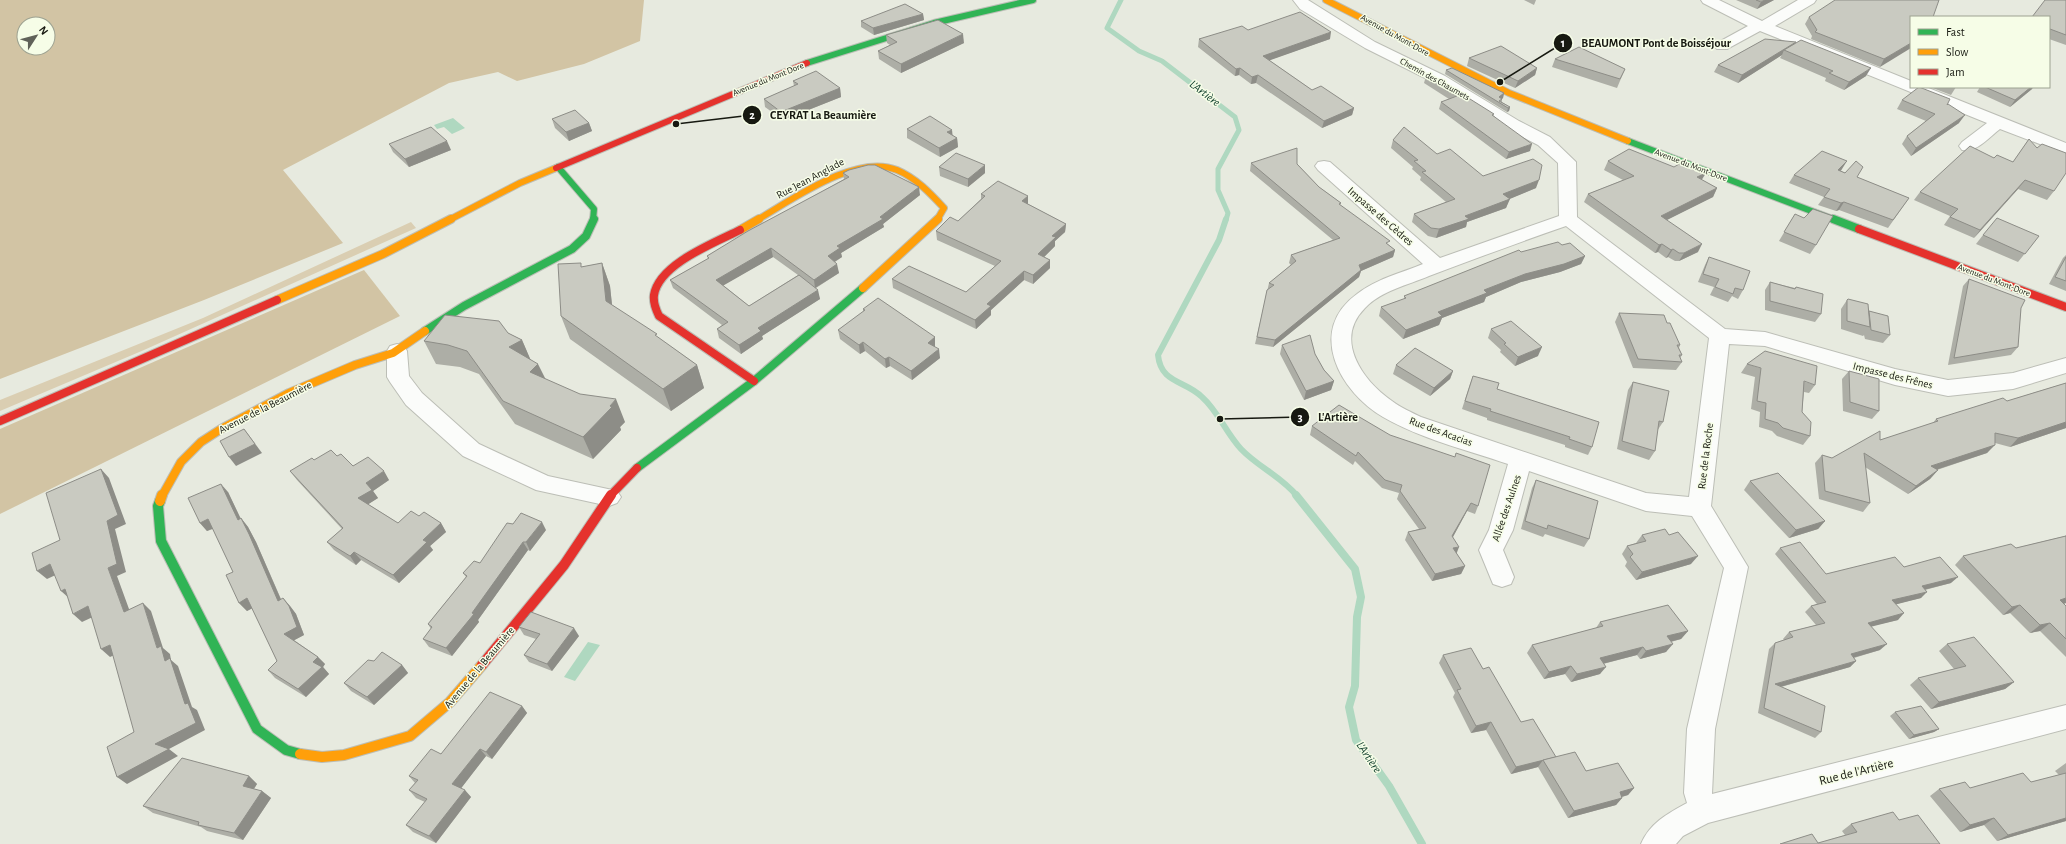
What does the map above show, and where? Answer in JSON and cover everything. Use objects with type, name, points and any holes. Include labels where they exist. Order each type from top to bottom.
[{"type":"street","name":"Avenue du Mont Dore","points":[[0,421],[383,254],[499,194],[558,167],[811,61],[884,37],[984,10],[1033,0]]},
{"type":"street","name":"Chemin des Chaumets","points":[[1300,0],[1305,6],[1370,45],[1439,79],[1513,125],[1544,141],[1567,162],[1568,219]]},
{"type":"street","name":"Avenue du Mont-Dore","points":[[1326,0],[1339,3],[1472,76],[1557,114],[2066,307]]},
{"type":"street","points":[[1708,0],[1733,14],[1761,26],[1906,79]]},
{"type":"street","points":[[1722,46],[1810,0]]},
{"type":"street","points":[[1925,88],[1997,123],[2066,150]]},
{"type":"street","points":[[1968,146],[1997,123]]},
{"type":"street","name":"Rue Jean Anglade","points":[[609,497],[630,473],[754,381],[804,340],[936,222],[944,208],[933,194],[906,173],[892,167],[875,166],[855,168],[836,175],[671,268],[658,281],[653,293],[652,302],[659,316],[754,381]]},
{"type":"street","name":"Impasse des Cèdres","points":[[1324,166],[1437,266]]},
{"type":"street","name":"Avenue de la Beaumière","points":[[558,167],[594,209],[595,218],[592,227],[582,240],[556,258],[444,317],[397,351],[317,380],[256,410],[216,432],[185,457],[170,477],[158,506],[160,541],[257,729],[286,750],[314,758],[347,756],[411,735],[438,714],[464,688],[575,550],[609,497]]},
{"type":"street","points":[[1568,219],[1720,336]]},
{"type":"street","name":"Rue des Acacias","points":[[1568,219],[1437,266],[1377,290],[1357,303],[1342,321],[1339,345],[1347,366],[1364,388],[1384,407],[1414,423],[1646,502],[1699,507]]},
{"type":"street","name":"Impasse des Frênes","points":[[1720,336],[1764,339],[1895,377],[1948,388],[2013,381],[2066,364]]},
{"type":"street","name":"Rue de la Roche","points":[[1699,507],[1720,336]]},
{"type":"street","points":[[397,351],[398,377],[414,399],[471,450],[544,484],[609,497]]},
{"type":"street","name":"Allée des Aulnes","points":[[1502,577],[1491,550],[1501,530],[1521,460]]},
{"type":"street","points":[[1699,507],[1736,567],[1701,729],[1698,793],[1703,810]]},
{"type":"street","name":"Rue de l'Artière","points":[[1656,844],[1673,826],[1703,810],[2066,717]]},
{"type":"shaded area","points":[[0,0],[644,0],[640,41],[584,64],[517,81],[498,72],[449,83],[283,170],[343,243],[204,300],[0,379]]},
{"type":"shaded area","points":[[453,118],[465,128],[452,134],[444,127],[437,129],[434,125]]},
{"type":"shaded area","points":[[411,222],[416,228],[144,350],[0,411],[0,400],[203,318]]},
{"type":"shaded area","points":[[364,270],[400,316],[0,514],[0,429]]},
{"type":"shaded area","points":[[588,642],[600,645],[575,681],[564,677]]},
{"type":"building","points":[[1835,0],[1939,0],[1933,16],[1910,16],[1910,44],[1884,59],[1815,32],[1817,30],[1809,17]]},
{"type":"building","points":[[2045,0],[2066,0],[2066,35],[2050,29],[2050,16],[2033,16]]},
{"type":"building","points":[[905,4],[923,14],[873,28],[861,21]]},
{"type":"building","points":[[1300,12],[1331,32],[1263,56],[1312,90],[1321,86],[1354,108],[1324,121],[1258,75],[1252,77],[1240,68],[1236,69],[1199,39],[1242,26],[1248,30]]},
{"type":"building","points":[[938,20],[963,34],[901,64],[878,51],[897,42],[886,35]]},
{"type":"building","points":[[1765,39],[1796,42],[1742,75],[1718,65]]},
{"type":"building","points":[[1801,40],[1871,68],[1849,82],[1829,73],[1833,71],[1784,50]]},
{"type":"building","points":[[1501,46],[1537,68],[1518,81],[1469,58]]},
{"type":"building","points":[[1579,47],[1625,69],[1620,79],[1555,59]]},
{"type":"building","points":[[1452,68],[1504,93],[1499,97],[1502,99],[1499,101],[1510,107],[1508,108],[1446,70]]},
{"type":"building","points":[[816,71],[840,88],[781,112],[764,99],[798,84],[793,81]]},
{"type":"building","points":[[1430,74],[1494,114],[1492,115],[1532,144],[1509,152],[1441,102],[1457,96],[1426,76]]},
{"type":"building","points":[[1918,88],[1922,88],[1950,99],[1947,105],[1948,104],[1965,115],[1916,148],[1907,136],[1935,114],[1902,100]]},
{"type":"building","points":[[1987,88],[2030,88],[2015,100]]},
{"type":"building","points":[[575,110],[589,123],[566,132],[552,119]]},
{"type":"building","points":[[930,116],[952,130],[947,132],[957,138],[939,148],[907,129]]},
{"type":"building","points":[[431,127],[447,141],[405,159],[389,144]]},
{"type":"building","points":[[1404,127],[1437,154],[1450,149],[1483,176],[1533,159],[1542,165],[1539,180],[1503,194],[1510,199],[1465,216],[1469,219],[1439,229],[1431,228],[1414,214],[1455,199],[1422,172],[1426,171],[1414,161],[1418,160],[1393,140]]},
{"type":"building","points":[[2029,139],[2037,148],[2042,144],[2066,153],[2066,173],[2054,191],[2025,180],[1980,230],[1950,217],[1958,209],[1920,192],[1970,146],[1994,158],[1997,155],[2013,162]]},
{"type":"building","points":[[1297,148],[1297,164],[1319,187],[1341,203],[1339,204],[1390,241],[1386,243],[1395,250],[1359,265],[1361,270],[1275,340],[1257,337],[1267,290],[1274,285],[1269,283],[1296,261],[1291,255],[1340,238],[1251,163]]},
{"type":"building","points":[[1629,149],[1674,167],[1681,163],[1706,173],[1697,177],[1717,188],[1661,216],[1702,244],[1684,253],[1679,253],[1673,249],[1671,250],[1662,244],[1659,245],[1588,194],[1634,176],[1608,161]]},
{"type":"building","points":[[1822,151],[1847,161],[1838,170],[1845,173],[1856,161],[1863,167],[1857,177],[1909,198],[1893,220],[1844,202],[1841,203],[1824,197],[1830,189],[1794,175]]},
{"type":"building","points":[[956,153],[985,165],[968,179],[939,167]]},
{"type":"building","points":[[868,165],[875,165],[919,187],[880,217],[883,219],[837,246],[840,248],[828,256],[837,264],[814,280],[771,248],[716,280],[749,306],[799,275],[818,290],[758,328],[761,331],[739,345],[717,329],[728,322],[670,280],[709,258],[707,256],[748,231],[849,177],[843,173]]},
{"type":"building","points":[[998,181],[1028,196],[1022,201],[1066,224],[1052,236],[1056,237],[1038,254],[1050,260],[1033,275],[1024,271],[987,304],[991,306],[975,320],[892,279],[909,266],[966,292],[1001,261],[936,231],[950,217],[958,221],[985,196],[981,194]]},
{"type":"building","points":[[1813,209],[1833,216],[1816,245],[1784,232],[1795,214],[1804,218]]},
{"type":"building","points":[[1997,218],[2039,236],[2025,254],[1983,235]]},
{"type":"building","points":[[1558,242],[1562,245],[1570,243],[1585,256],[1564,264],[1525,274],[1484,290],[1487,293],[1438,312],[1442,316],[1406,330],[1381,307],[1406,298],[1404,296],[1519,250],[1521,252]]},
{"type":"building","points":[[1709,257],[1750,271],[1743,290],[1735,288],[1733,294],[1715,287],[1719,279],[1703,274]]},
{"type":"building","points":[[2066,257],[2066,281],[2055,277]]},
{"type":"building","points":[[581,263],[581,267],[602,263],[606,301],[657,334],[655,335],[697,365],[663,389],[561,316],[558,264]]},
{"type":"building","points":[[1969,279],[2025,300],[2021,308],[2018,347],[1954,358]]},
{"type":"building","points":[[1770,282],[1795,289],[1796,287],[1823,294],[1821,314],[1770,301]]},
{"type":"building","points":[[878,298],[935,337],[928,343],[939,349],[911,371],[889,357],[885,359],[863,342],[859,345],[838,330],[865,310],[863,309]]},
{"type":"building","points":[[1848,299],[1868,304],[1870,327],[1847,321]]},
{"type":"building","points":[[1869,311],[1888,316],[1890,335],[1871,330]]},
{"type":"building","points":[[1619,313],[1664,315],[1667,323],[1670,323],[1680,345],[1677,345],[1682,355],[1679,355],[1682,362],[1638,359]]},
{"type":"building","points":[[445,315],[499,321],[508,333],[522,340],[509,347],[538,364],[530,372],[580,394],[616,399],[610,406],[612,407],[583,437],[503,401],[467,351],[448,345],[424,341]]},
{"type":"building","points":[[1511,321],[1542,347],[1518,357],[1491,329]]},
{"type":"building","points":[[1310,335],[1315,354],[1324,370],[1334,381],[1306,391],[1282,345]]},
{"type":"building","points":[[1415,348],[1453,371],[1434,388],[1396,365]]},
{"type":"building","points":[[1765,351],[1817,366],[1815,385],[1804,381],[1802,412],[1811,422],[1810,436],[1783,428],[1778,423],[1765,419],[1766,403],[1757,401],[1761,368],[1747,364]]},
{"type":"building","points":[[1849,371],[1879,379],[1879,411],[1850,402]]},
{"type":"building","points":[[1473,376],[1499,383],[1497,389],[1599,422],[1592,447],[1569,439],[1570,437],[1490,411],[1491,409],[1465,401]]},
{"type":"building","points":[[1633,382],[1669,391],[1663,422],[1659,421],[1655,451],[1622,441]]},
{"type":"building","points":[[2066,383],[2066,422],[2018,438],[1995,433],[1995,445],[1931,466],[1938,470],[1916,486],[1864,453],[1870,503],[1825,491],[1822,455],[1832,458],[1880,431],[1880,440],[1938,421],[1936,419],[2003,398],[2007,401]]},
{"type":"building","points":[[1339,405],[1390,435],[1455,457],[1456,453],[1490,465],[1478,506],[1471,503],[1452,536],[1459,547],[1453,548],[1465,566],[1435,574],[1408,532],[1426,528],[1400,491],[1402,485],[1385,480],[1358,452],[1356,456],[1312,426]]},
{"type":"building","points":[[244,429],[255,444],[229,457],[220,441]]},
{"type":"building","points":[[331,450],[337,456],[341,454],[353,466],[368,457],[384,471],[366,483],[372,490],[358,498],[398,523],[411,511],[419,516],[424,512],[441,523],[423,540],[427,542],[393,575],[354,552],[350,556],[327,542],[343,528],[290,471],[312,458],[314,460]]},
{"type":"building","points":[[101,469],[118,515],[107,521],[117,564],[108,568],[124,612],[143,603],[157,648],[161,646],[165,661],[170,658],[185,704],[188,703],[196,723],[155,744],[169,749],[117,777],[107,747],[134,732],[110,645],[101,649],[88,606],[73,614],[65,589],[61,591],[50,564],[37,571],[32,553],[60,540],[46,493]]},
{"type":"building","points":[[1778,473],[1825,521],[1796,530],[1750,481]]},
{"type":"building","points":[[1536,480],[1598,501],[1589,539],[1548,525],[1547,529],[1525,521]]},
{"type":"building","points":[[221,484],[238,520],[241,518],[249,534],[278,601],[283,598],[289,606],[297,627],[284,634],[318,657],[313,662],[322,667],[298,689],[268,670],[277,661],[247,598],[239,603],[226,575],[233,572],[208,519],[200,523],[188,498]]},
{"type":"building","points":[[521,513],[542,522],[526,542],[523,542],[472,613],[474,614],[446,648],[423,639],[432,627],[428,624],[467,576],[463,573],[474,561],[480,563],[507,523],[513,524]]},
{"type":"building","points":[[1665,529],[1669,535],[1678,532],[1698,556],[1642,572],[1630,557],[1633,554],[1627,546],[1646,541],[1642,535]]},
{"type":"building","points":[[2066,536],[2066,598],[2060,600],[2066,606],[2066,639],[2050,623],[2040,625],[2020,605],[2012,607],[1963,556],[2011,544],[2016,548]]},
{"type":"building","points":[[1800,542],[1826,574],[1895,557],[1904,567],[1940,557],[1958,577],[1922,586],[1927,592],[1892,600],[1904,613],[1868,623],[1887,644],[1851,654],[1856,661],[1775,684],[1825,706],[1821,732],[1764,708],[1775,643],[1793,637],[1789,632],[1825,623],[1811,606],[1826,602],[1780,548]]},
{"type":"building","points":[[1668,605],[1688,631],[1667,636],[1673,644],[1646,651],[1643,647],[1600,658],[1606,667],[1577,674],[1571,666],[1549,672],[1532,645],[1603,626],[1600,622]]},
{"type":"building","points":[[531,612],[574,628],[547,664],[524,655],[540,634],[519,627]]},
{"type":"building","points":[[1974,637],[2014,682],[1939,702],[1918,678],[1966,666],[1947,644]]},
{"type":"building","points":[[1471,648],[1483,669],[1489,667],[1521,722],[1533,719],[1556,757],[1516,767],[1491,722],[1476,726],[1457,690],[1461,689],[1443,655]]},
{"type":"building","points":[[382,652],[402,665],[367,697],[344,683],[368,660],[374,661]]},
{"type":"building","points":[[490,692],[522,706],[486,752],[480,749],[452,784],[465,790],[429,836],[406,825],[427,799],[409,790],[418,780],[409,776],[431,749],[441,754]]},
{"type":"building","points":[[1921,706],[1939,729],[1914,735],[1895,712]]},
{"type":"building","points":[[1575,752],[1586,771],[1618,763],[1634,788],[1620,792],[1622,798],[1574,811],[1543,760]]},
{"type":"building","points":[[182,758],[249,776],[243,786],[262,791],[234,833],[198,825],[199,822],[143,806]]},
{"type":"building","points":[[2023,773],[2031,782],[2066,773],[2066,818],[2008,835],[1994,818],[1970,825],[1939,789],[1965,782],[1970,788]]},
{"type":"building","points":[[1893,812],[1899,820],[1918,815],[1940,844],[1780,844],[1812,834],[1818,843],[1857,832],[1851,824]]},
{"type":"waterway","name":"L'Artière","points":[[1121,0],[1107,28],[1139,51],[1162,61],[1235,117],[1239,130],[1218,169],[1218,190],[1228,213],[1226,220]]},
{"type":"waterway","name":"L'Artière","points":[[1226,219],[1219,240],[1158,355],[1160,364],[1169,377],[1188,387],[1202,397],[1213,409],[1241,449],[1284,483],[1297,496]]},
{"type":"waterway","name":"L'Artière","points":[[1296,495],[1355,569],[1361,597],[1357,617],[1355,686],[1349,707],[1356,740],[1389,786],[1422,844]]},
{"type":"traffic: fast","points":[[807,63],[934,23],[1033,0]]},
{"type":"traffic: fast","points":[[1628,141],[1859,229]]},
{"type":"traffic: fast","points":[[425,331],[464,306],[565,253],[586,236],[593,221],[594,209],[558,167]]},
{"type":"traffic: fast","points":[[637,468],[754,381],[804,340],[863,288]]},
{"type":"traffic: fast","points":[[160,501],[158,506],[161,541],[257,729],[286,750],[300,754]]},
{"type":"traffic: slow","points":[[1326,0],[1453,66],[1509,93],[1628,141]]},
{"type":"traffic: slow","points":[[740,230],[806,192],[846,173],[863,168],[880,167],[895,170],[911,177],[927,190],[944,208],[936,222],[863,288]]},
{"type":"traffic: slow","points":[[277,300],[383,254],[520,183],[556,168]]},
{"type":"traffic: slow","points":[[160,501],[177,467],[185,457],[201,442],[221,429],[242,416],[289,393],[355,365],[393,353],[425,331]]},
{"type":"traffic: slow","points":[[300,754],[333,757],[365,750],[410,736],[423,727],[450,702],[482,665]]},
{"type":"traffic: jam","points":[[556,168],[807,63]]},
{"type":"traffic: jam","points":[[1859,229],[2066,307]]},
{"type":"traffic: jam","points":[[740,230],[703,248],[676,265],[657,285],[654,301],[659,316],[754,381]]},
{"type":"traffic: jam","points":[[0,421],[277,300]]},
{"type":"traffic: jam","points":[[482,665],[564,565],[610,496],[627,476],[637,468]]},
{"type":"place","name":"BEAUMONT Pont de Boisséjour","points":[[1500,82]]},
{"type":"place","name":"CEYRAT La Beaumière","points":[[676,124]]},
{"type":"place","name":"L'Artière","points":[[1220,419]]}]
